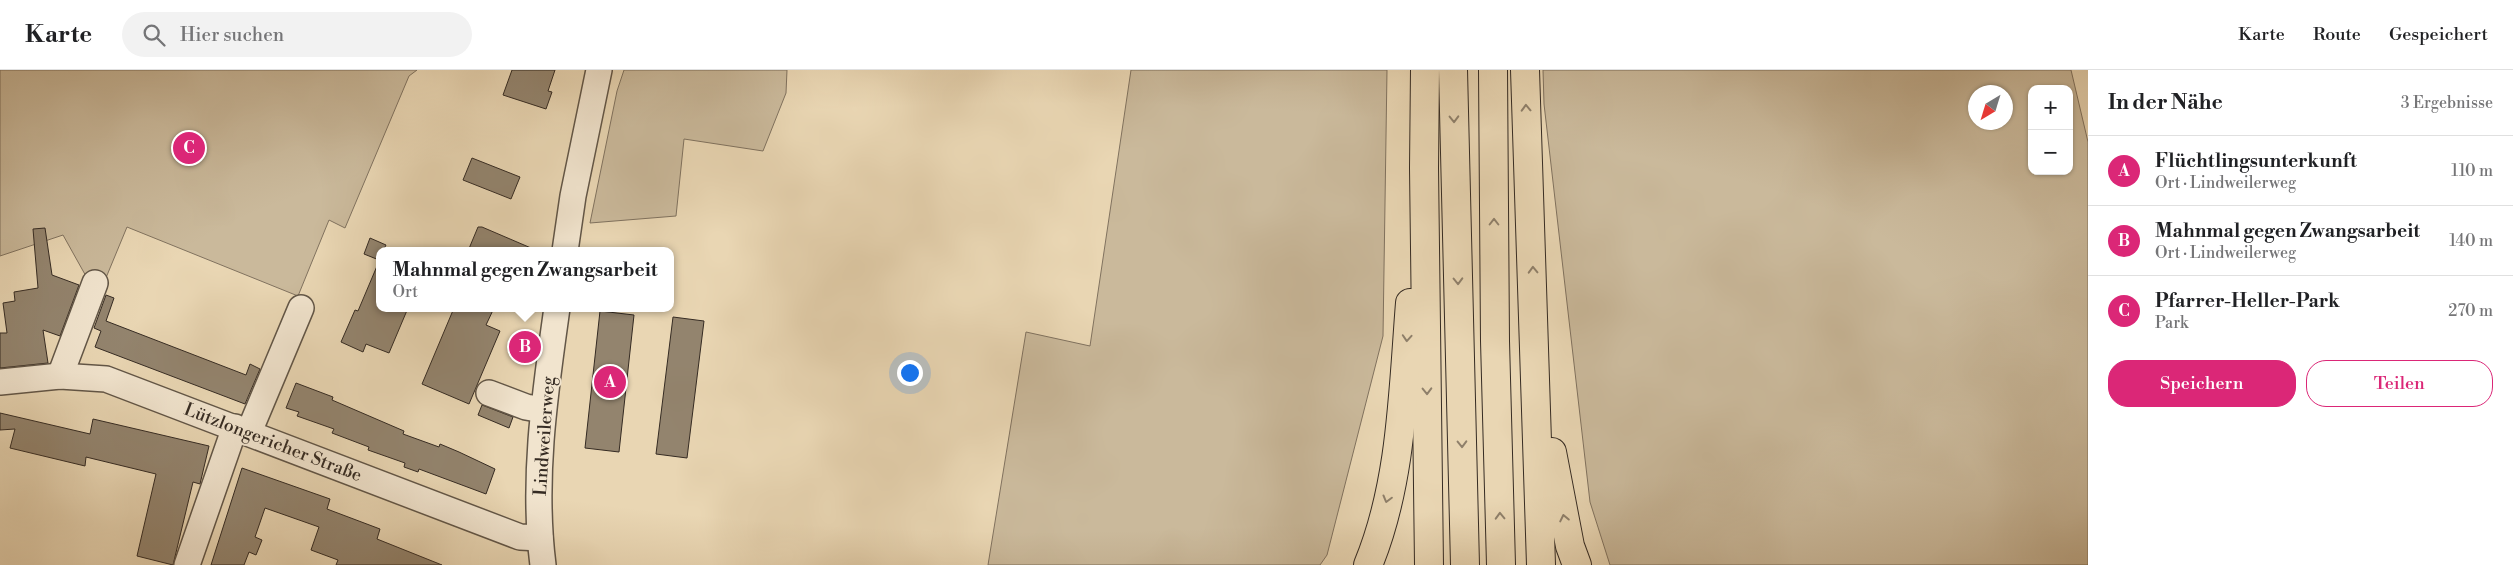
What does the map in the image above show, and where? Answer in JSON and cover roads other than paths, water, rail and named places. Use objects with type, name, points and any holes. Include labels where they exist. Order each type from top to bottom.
[{"type":"highway","points":[[1425,70],[1424,168],[1429,565]]},
{"type":"highway","points":[[1453,70],[1464,565]]},
{"type":"highway","points":[[1493,70],[1495,341],[1501,565]]},
{"type":"highway","points":[[1525,70],[1541,565]]},
{"type":"highway","points":[[1368,565],[1391,486],[1400,427],[1413,260],[1424,168]]},
{"type":"highway","points":[[1534,319],[1556,477],[1570,546],[1577,565]]},
{"type":"street","points":[[566,247],[595,78]]},
{"type":"street","points":[[60,376],[95,283]]},
{"type":"street","points":[[187,565],[242,429],[301,308]]},
{"type":"street","name":"Lindweilerweg","points":[[543,565],[540,538],[539,478],[543,410],[556,312]]},
{"type":"street","name":"Lützlongericher Straße","points":[[0,382],[60,376],[106,379],[242,429],[520,537],[540,538]]},
{"type":"street","points":[[490,394],[526,407],[543,410]]},
{"type":"place","name":"Pfarrer-Heller-Park","points":[[189,148]]},
{"type":"place","name":"Mahnmal gegen Zwangsarbeit","points":[[525,347]]},
{"type":"place","name":"Flüchtlingsunterkunft","points":[[610,382]]}]
